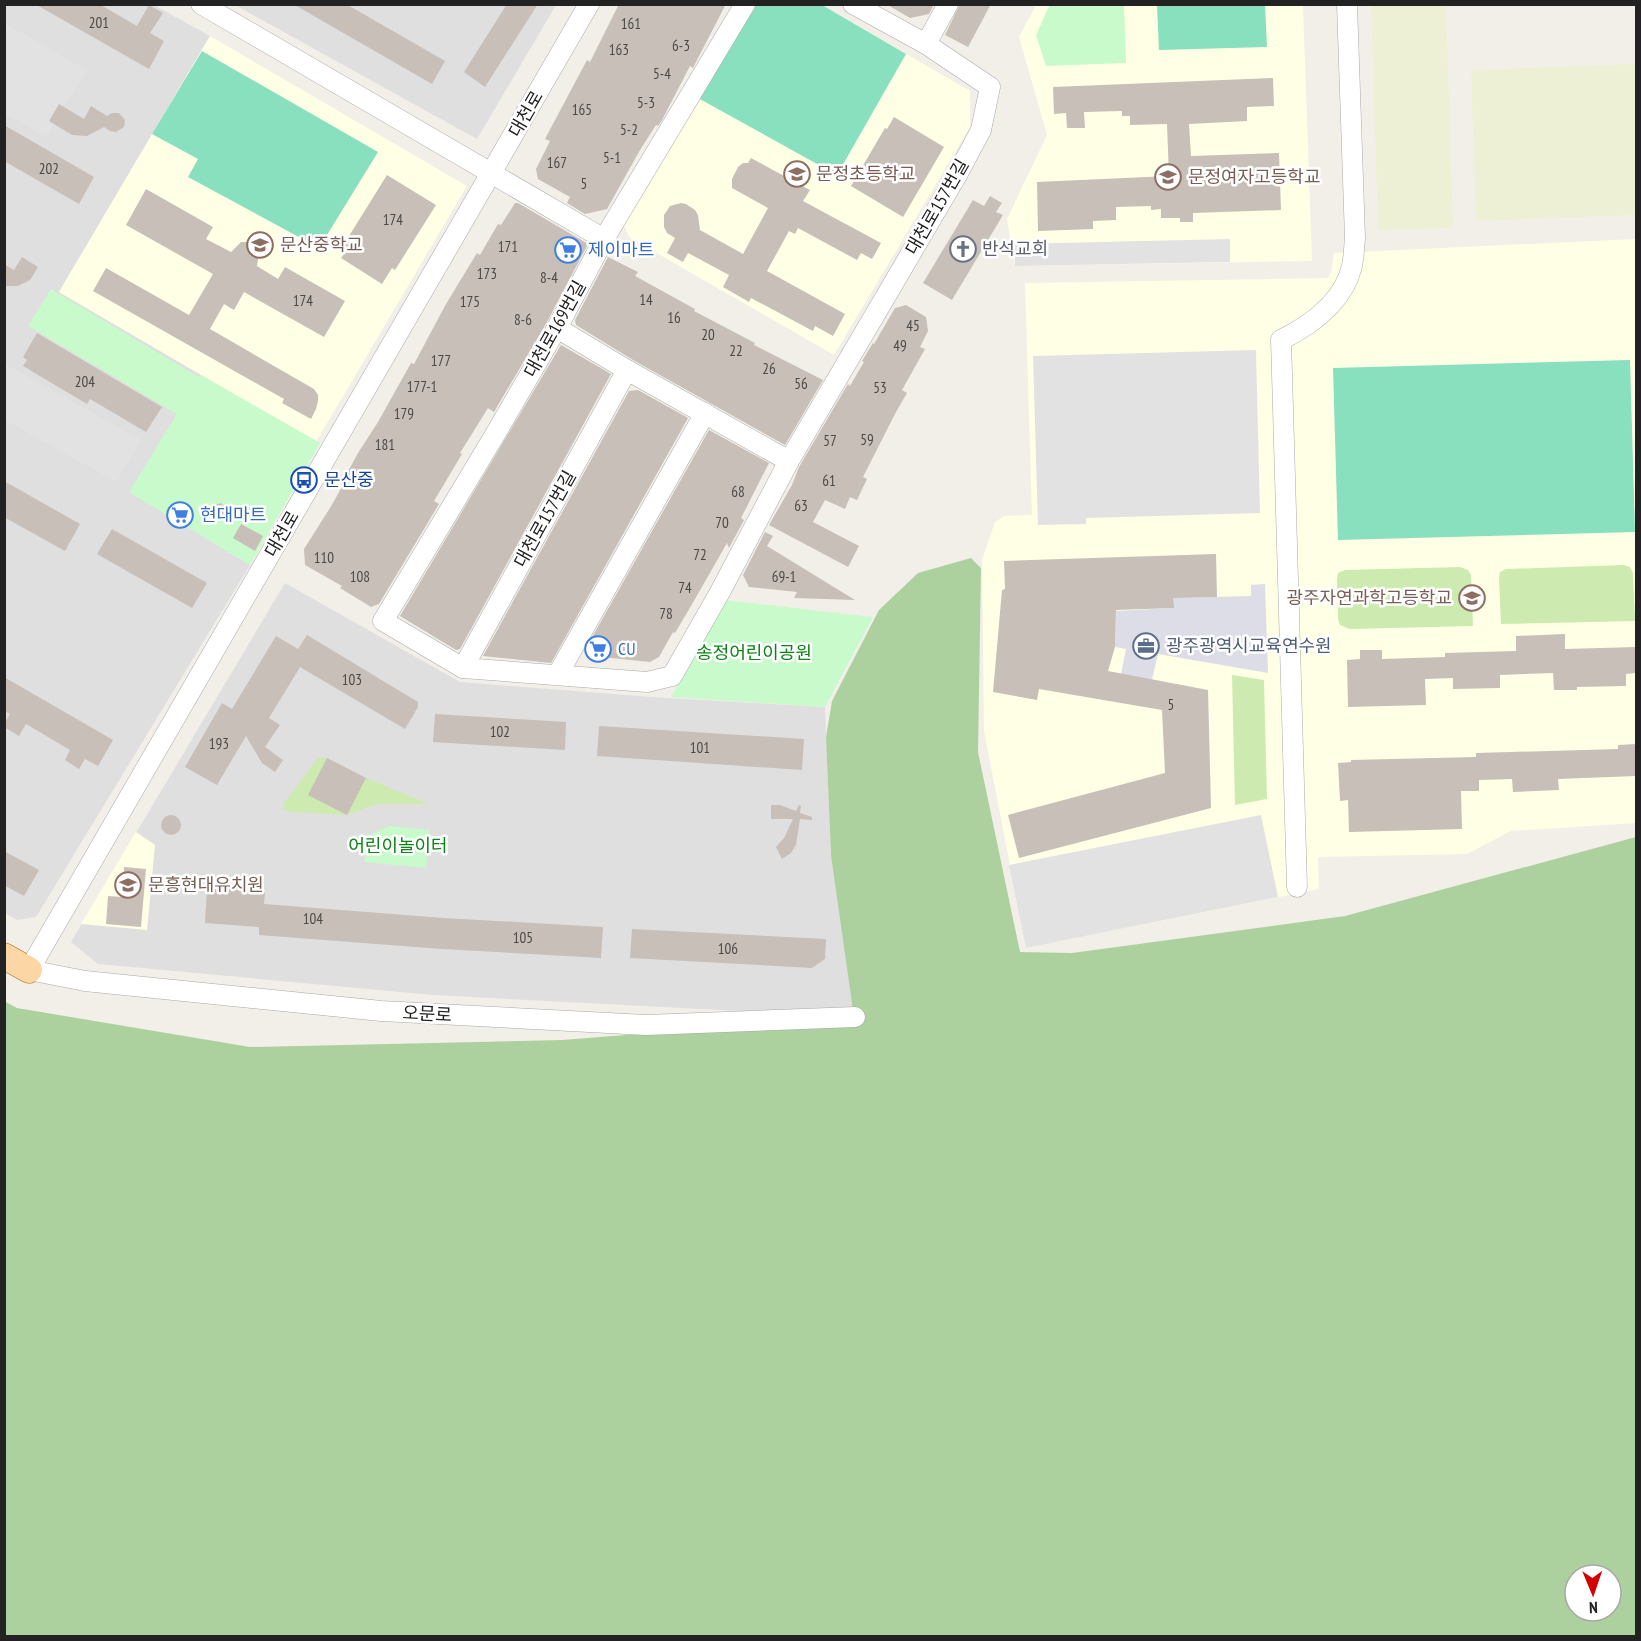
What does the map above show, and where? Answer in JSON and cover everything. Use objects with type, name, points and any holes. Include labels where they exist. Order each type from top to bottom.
[{"type":"main road","name":"오문로","points":[[4,956],[29,970]]},
{"type":"street","points":[[201,4],[604,239]]},
{"type":"street","name":"대천로","points":[[29,970],[589,4]]},
{"type":"street","name":"대천로169번길","points":[[493,438],[557,328],[604,239],[744,4]]},
{"type":"street","name":"대천로157번길","points":[[493,438],[383,621],[463,668],[647,682],[672,676],[720,592],[789,461],[957,175],[981,130],[990,87],[926,44],[853,4]]},
{"type":"street","points":[[926,44],[948,4]]},
{"type":"street","points":[[1297,887],[1281,340],[1295,333],[1333,304],[1346,283],[1353,265],[1347,4]]},
{"type":"street","points":[[557,328],[789,461]]},
{"type":"street","name":"대천로157번길","points":[[463,668],[627,370]]},
{"type":"street","points":[[558,674],[705,413]]},
{"type":"street","name":"오문로","points":[[29,970],[85,981],[381,1011],[646,1025],[855,1017]]},
{"type":"shaded area","points":[[5,5],[154,5],[210,36],[59,292],[201,375],[130,492],[250,565],[36,917],[17,920],[5,913]]},
{"type":"shaded area","points":[[235,5],[556,5],[477,139]]},
{"type":"shaded area","name":"문정초등학교","points":[[822,5],[970,91],[970,127],[834,355],[629,237],[622,221],[698,98]]},
{"type":"shaded area","name":"문정여자고등학교","points":[[1036,5],[1303,5],[1312,261],[1015,266],[1007,219],[1047,135],[1019,37]]},
{"type":"shaded area","points":[[1371,5],[1446,5],[1453,228],[1378,230]]},
{"type":"shaded area","points":[[5,23],[87,70],[46,137],[5,114]]},
{"type":"shaded area","name":"문산중학교","points":[[210,36],[467,186],[316,442],[59,292]]},
{"type":"shaded area","points":[[1636,64],[1636,215],[1476,221],[1471,70]]},
{"type":"shaded area","points":[[1230,239],[1230,262],[1015,266],[1014,244]]},
{"type":"shaded area","points":[[1636,239],[1636,823],[1511,831],[1467,854],[1318,857],[1319,889],[1026,948],[984,731],[982,560],[995,522],[1004,516],[1032,515],[1025,283],[1328,278],[1334,253]]},
{"type":"shaded area","points":[[1256,350],[1260,513],[1086,518],[1086,524],[1038,525],[1033,356]]},
{"type":"shaded area","points":[[4,363],[141,440],[116,482],[5,420]]},
{"type":"shaded area","points":[[285,583],[460,682],[651,697],[825,707],[831,856],[855,1017],[433,995],[98,964],[71,942]]},
{"type":"shaded area","points":[[1265,584],[1268,673],[1158,654],[1152,680],[1121,674],[1126,649],[1115,647],[1116,611],[1173,608],[1173,598],[1251,596],[1251,585]]},
{"type":"shaded area","points":[[1261,815],[1278,897],[1026,948],[1009,865]]},
{"type":"shaded area","name":"문흥현대유치원","points":[[136,832],[155,845],[147,930],[81,924]]},
{"type":"green space","points":[[1050,4],[1124,5],[1126,63],[1046,66],[1036,35]]},
{"type":"green space","points":[[755,5],[822,5],[906,54],[837,175],[698,98]]},
{"type":"green space","points":[[1157,5],[1265,5],[1267,47],[1159,50]]},
{"type":"green space","points":[[202,51],[378,152],[319,248],[188,177],[198,159],[152,134]]},
{"type":"green space","points":[[51,289],[199,377],[201,375],[320,443],[250,565],[129,492],[177,414],[28,326]]},
{"type":"green space","points":[[1630,360],[1635,532],[1338,540],[1333,368]]},
{"type":"green space","points":[[971,558],[981,568],[978,752],[1020,952],[1072,953],[1345,916],[1636,837],[1636,1636],[5,1636],[4,1001],[17,1008],[250,1047],[562,1040],[854,1017],[831,856],[826,737],[832,701],[879,610],[918,573]]},
{"type":"green space","points":[[1624,565],[1630,567],[1633,573],[1635,621],[1501,624],[1499,578],[1500,572],[1506,569]]},
{"type":"green space","points":[[1460,567],[1468,570],[1471,575],[1473,626],[1350,629],[1340,625],[1338,573],[1345,570]]},
{"type":"green space","name":"송정어린이공원","points":[[725,600],[873,617],[825,707],[671,697]]},
{"type":"green space","points":[[1232,675],[1264,680],[1267,799],[1235,805]]},
{"type":"green space","points":[[318,758],[327,758],[366,778],[429,804],[376,804],[347,815],[290,812],[284,809],[284,803]]},
{"type":"green space","name":"어린이놀이터","points":[[389,826],[430,830],[426,868],[364,862],[367,836]]},
{"type":"building","points":[[35,4],[99,4],[137,26],[149,5],[163,13],[150,33],[164,41],[149,69]]},
{"type":"building","points":[[293,4],[346,4],[445,61],[432,84]]},
{"type":"building","points":[[507,4],[538,4],[485,87],[464,72]]},
{"type":"building","points":[[619,4],[726,4],[693,68],[690,66],[662,120],[658,126],[656,125],[640,150],[607,209],[585,214],[567,203],[570,197],[538,179],[536,169],[550,141],[545,139],[587,60],[590,62]]},
{"type":"building","points":[[886,4],[934,4],[929,14],[910,18]]},
{"type":"building","points":[[960,4],[991,4],[968,47],[945,35]]},
{"type":"building","points":[[1273,78],[1274,106],[1247,107],[1247,121],[1189,124],[1191,156],[1279,153],[1281,210],[1193,213],[1193,222],[1180,222],[1180,218],[1161,218],[1161,209],[1151,210],[1151,206],[1116,207],[1116,220],[1093,221],[1093,229],[1038,231],[1037,182],[1169,176],[1167,124],[1130,125],[1130,116],[1122,116],[1122,111],[1084,112],[1085,128],[1067,128],[1066,113],[1054,114],[1053,87]]},
{"type":"building","points":[[59,104],[84,119],[91,106],[107,116],[119,113],[125,120],[124,127],[116,132],[104,127],[87,136],[72,135],[49,121]]},
{"type":"building","points":[[894,117],[944,147],[903,217],[851,186],[885,128],[887,129]]},
{"type":"building","points":[[4,125],[94,177],[79,204],[4,161]]},
{"type":"building","points":[[751,158],[810,190],[803,201],[881,243],[872,259],[861,253],[857,260],[798,228],[795,234],[789,231],[767,271],[845,314],[833,336],[815,326],[813,331],[751,298],[749,302],[723,287],[729,275],[688,253],[683,262],[667,253],[675,238],[667,233],[664,227],[664,215],[670,206],[681,203],[695,210],[700,230],[743,254],[768,208],[732,188],[732,179],[738,167],[743,163],[748,163]]},
{"type":"building","points":[[387,175],[436,205],[395,270],[392,268],[382,284],[341,258],[344,254],[338,250]]},
{"type":"building","points":[[146,189],[213,227],[206,239],[231,252],[241,242],[250,242],[258,248],[257,266],[278,279],[285,267],[345,301],[324,337],[244,292],[234,310],[224,304],[210,329],[314,389],[318,395],[318,401],[311,419],[282,403],[284,399],[93,291],[106,268],[189,315],[213,274],[126,225]]},
{"type":"building","name":"반석교회","points":[[990,196],[1002,203],[996,212],[1003,215],[952,300],[923,283],[973,200],[984,206]]},
{"type":"building","points":[[515,203],[588,244],[547,322],[494,412],[488,408],[434,501],[439,504],[379,604],[371,607],[340,588],[342,586],[305,565],[304,549],[347,478],[345,477],[358,453],[411,363],[414,364],[477,253],[480,255],[498,224],[501,225]]},
{"type":"building","points":[[22,257],[38,267],[30,280],[18,286],[4,286],[4,264],[14,270]]},
{"type":"building","points":[[608,257],[638,272],[635,276],[695,309],[694,311],[823,380],[785,445],[633,360],[576,325],[575,320]]},
{"type":"building","points":[[906,305],[926,317],[928,331],[920,347],[925,349],[902,390],[907,393],[863,477],[867,479],[857,500],[850,497],[845,509],[825,500],[813,522],[859,546],[848,567],[769,525],[792,485],[799,467],[848,384],[850,386],[873,343],[895,308]]},
{"type":"building","points":[[37,333],[162,407],[146,432],[90,399],[87,404],[23,366],[27,360],[23,357]]},
{"type":"building","points":[[561,345],[611,374],[460,649],[456,650],[400,616]]},
{"type":"building","points":[[638,390],[688,418],[551,663],[483,656],[629,391]]},
{"type":"building","points":[[709,430],[769,463],[741,518],[744,520],[729,548],[727,543],[659,657],[650,662],[592,656],[586,648]]},
{"type":"building","points":[[4,481],[80,524],[65,551],[4,517]]},
{"type":"building","points":[[221,503],[227,508],[230,518],[218,520],[213,517],[212,509]]},
{"type":"building","points":[[241,524],[263,536],[255,551],[233,538]]},
{"type":"building","points":[[112,529],[207,583],[192,608],[97,554]]},
{"type":"building","points":[[765,532],[773,536],[767,546],[855,600],[794,598],[797,592],[749,587],[743,575]]},
{"type":"building","points":[[1216,554],[1217,597],[1173,598],[1174,608],[1116,610],[1115,647],[1108,671],[1208,690],[1211,808],[1019,858],[1008,815],[1165,773],[1162,710],[1039,689],[1037,700],[993,692],[1002,590],[1005,589],[1004,561]]},
{"type":"building","points":[[1565,634],[1565,649],[1636,647],[1636,673],[1626,674],[1626,686],[1577,687],[1577,690],[1554,690],[1553,673],[1500,675],[1500,688],[1453,689],[1453,678],[1425,679],[1426,705],[1348,707],[1347,660],[1360,659],[1360,650],[1382,650],[1382,659],[1445,657],[1445,653],[1516,651],[1516,636]]},
{"type":"building","points":[[307,635],[418,702],[418,707],[405,729],[300,667],[269,718],[280,725],[265,747],[283,760],[275,772],[262,763],[246,736],[217,785],[185,767],[222,703],[232,709],[276,636],[298,649]]},
{"type":"building","points":[[4,677],[113,740],[98,766],[85,759],[79,769],[65,760],[70,750],[26,724],[19,736],[4,727],[10,714],[4,711]]},
{"type":"building","points":[[435,714],[566,722],[565,750],[433,742]]},
{"type":"building","points":[[599,726],[804,739],[802,770],[597,756]]},
{"type":"building","points":[[1636,744],[1636,776],[1558,779],[1559,790],[1513,792],[1512,779],[1479,780],[1479,791],[1461,791],[1462,829],[1349,832],[1348,800],[1340,801],[1338,763],[1351,762],[1351,760],[1476,757],[1476,753],[1618,749],[1618,745]]},
{"type":"building","points":[[327,758],[366,778],[347,815],[308,795]]},
{"type":"building","points":[[771,805],[780,805],[796,811],[799,805],[801,806],[800,813],[812,817],[812,820],[800,819],[796,845],[791,853],[782,859],[776,847],[784,838],[793,819],[771,819]]},
{"type":"building","points":[[171,815],[178,818],[181,825],[178,832],[171,835],[164,832],[161,825],[164,818]]},
{"type":"building","points":[[4,851],[39,870],[24,896],[4,885]]},
{"type":"building","points":[[124,867],[146,869],[141,927],[106,924],[108,896],[122,897]]},
{"type":"building","points":[[207,888],[265,892],[264,904],[603,927],[601,958],[259,935],[259,927],[205,923]]},
{"type":"building","points":[[632,929],[826,939],[825,959],[812,968],[630,958]]},
{"type":"place","name":"문정초등학교","points":[[797,174]]},
{"type":"place","name":"문정여자고등학교","points":[[1168,177]]},
{"type":"place","name":"문산중학교","points":[[260,245]]},
{"type":"place","name":"반석교회","points":[[963,249]]},
{"type":"place","name":"제이마트","points":[[568,250]]},
{"type":"place","name":"문산중","points":[[304,480]]},
{"type":"place","name":"현대마트","points":[[180,515]]},
{"type":"place","name":"광주자연과학고등학교","points":[[1472,598]]},
{"type":"place","name":"광주광역시교육연수원","points":[[1146,646]]},
{"type":"place","name":"CU","points":[[598,649]]},
{"type":"place","name":"문흥현대유치원","points":[[128,885]]}]
